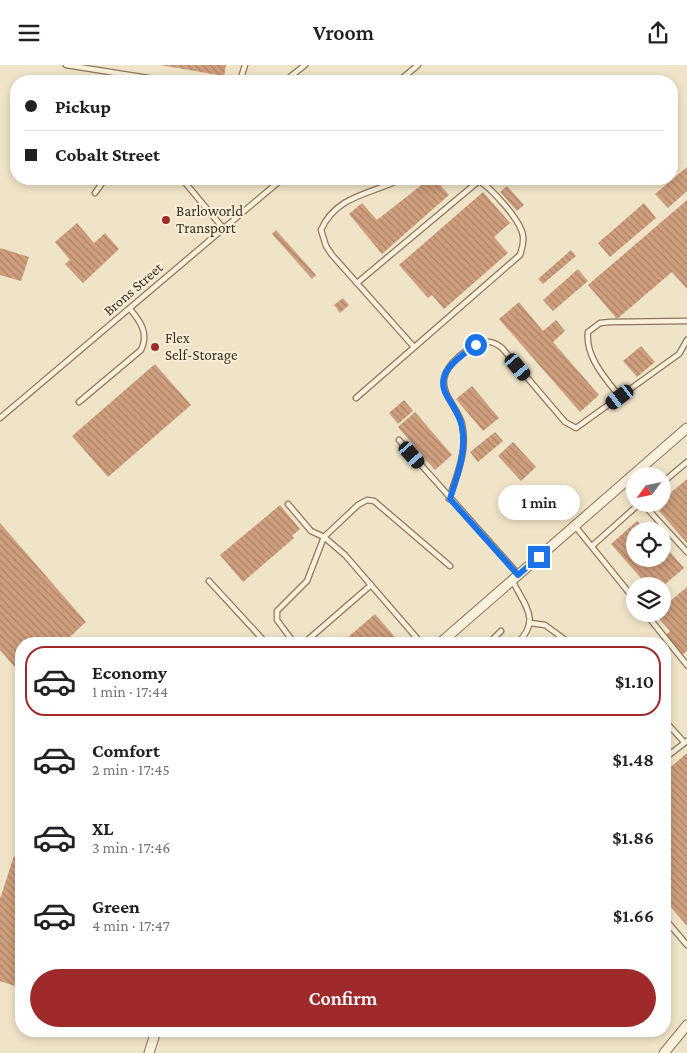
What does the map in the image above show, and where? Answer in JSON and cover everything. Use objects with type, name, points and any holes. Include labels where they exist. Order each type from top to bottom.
[{"type":"street","points":[[447,637],[687,428]]},
{"type":"street","points":[[664,1053],[687,1025]]},
{"type":"street","points":[[149,1053],[154,1037]]},
{"type":"lane","points":[[66,65],[130,75]]},
{"type":"lane","points":[[292,75],[305,65]]},
{"type":"lane","points":[[406,75],[418,65]]},
{"type":"lane","points":[[95,193],[101,185]]},
{"type":"lane","points":[[187,185],[223,228]]},
{"type":"lane","name":"Brons Street","points":[[0,418],[275,185]]},
{"type":"lane","points":[[385,185],[349,199],[327,219],[321,230],[326,246],[332,255],[414,347]]},
{"type":"lane","points":[[358,283],[472,185]]},
{"type":"lane","points":[[356,398],[520,255],[524,245],[523,234],[519,225],[504,206],[483,185]]},
{"type":"lane","points":[[79,402],[141,350],[146,341],[144,331],[130,309]]},
{"type":"lane","points":[[620,397],[592,355],[588,344],[588,332],[600,323],[687,321]]},
{"type":"lane","points":[[450,499],[463,455],[464,440],[460,420],[446,393],[444,381],[446,371],[450,365],[476,345],[486,341],[495,343],[502,348],[565,422],[576,428],[678,354],[687,339]]},
{"type":"lane","points":[[399,440],[515,578],[528,612],[530,623],[524,637]]},
{"type":"lane","points":[[671,475],[687,462]]},
{"type":"lane","points":[[290,637],[277,620],[276,615],[280,607],[307,581],[324,537],[358,505],[367,500],[374,501],[450,566]]},
{"type":"lane","points":[[288,504],[311,531],[324,537],[345,555],[416,637]]},
{"type":"lane","points":[[592,546],[629,513]]},
{"type":"lane","points":[[651,513],[687,552]]},
{"type":"lane","points":[[575,527],[626,589]]},
{"type":"lane","points":[[209,581],[261,637]]},
{"type":"lane","points":[[311,637],[371,585]]},
{"type":"lane","points":[[652,622],[664,637]]},
{"type":"lane","points":[[530,623],[545,625],[561,637]]},
{"type":"lane","points":[[494,637],[500,631]]},
{"type":"lane","points":[[671,645],[687,665]]},
{"type":"lane","points":[[671,727],[686,741],[671,753]]},
{"type":"lane","points":[[671,926],[687,945]]},
{"type":"building","points":[[160,65],[226,65],[224,75]]},
{"type":"building","points":[[687,167],[687,191],[668,208],[655,194],[666,185],[678,185],[678,175]]},
{"type":"building","points":[[421,185],[440,185],[449,195],[382,254],[349,214],[362,203],[377,220]]},
{"type":"building","points":[[507,186],[524,205],[517,211],[500,192]]},
{"type":"building","points":[[483,192],[510,223],[494,237],[508,253],[444,309],[432,295],[428,298],[399,265]]},
{"type":"building","points":[[687,200],[687,289],[672,272],[617,319],[588,285]]},
{"type":"building","points":[[644,203],[656,218],[610,257],[598,243]]},
{"type":"building","points":[[77,223],[94,243],[105,233],[119,249],[83,283],[65,264],[70,260],[55,242]]},
{"type":"building","points":[[276,230],[316,275],[312,279],[272,234]]},
{"type":"building","points":[[0,248],[29,257],[21,281],[0,275]]},
{"type":"building","points":[[571,250],[576,256],[543,284],[538,279]]},
{"type":"building","points":[[578,269],[588,281],[553,311],[543,300]]},
{"type":"building","points":[[343,298],[349,305],[340,313],[334,305]]},
{"type":"building","points":[[519,302],[543,331],[556,320],[565,331],[553,342],[599,395],[580,412],[499,319]]},
{"type":"building","points":[[641,346],[655,362],[637,377],[623,361]]},
{"type":"building","points":[[155,364],[191,405],[108,477],[72,436]]},
{"type":"building","points":[[472,386],[499,418],[483,431],[456,399]]},
{"type":"building","points":[[404,400],[413,411],[398,424],[389,413]]},
{"type":"building","points":[[415,412],[452,455],[435,470],[398,427]]},
{"type":"building","points":[[495,432],[503,441],[478,462],[470,452]]},
{"type":"building","points":[[513,442],[536,467],[521,481],[498,456]]},
{"type":"building","points":[[687,479],[687,543],[671,525],[671,522],[669,522],[661,513],[671,513],[671,492]]},
{"type":"building","points":[[280,505],[300,529],[292,536],[294,538],[243,582],[220,555]]},
{"type":"building","points":[[0,523],[86,622],[70,637],[15,637],[15,667],[0,650]]},
{"type":"building","points":[[626,531],[626,561],[611,544]]},
{"type":"building","points":[[671,553],[684,568],[671,579],[671,577],[640,577],[631,567],[671,567]]},
{"type":"building","points":[[687,587],[687,651],[682,655],[671,643],[671,637],[665,636],[670,631],[662,622],[671,622],[671,600]]},
{"type":"building","points":[[375,614],[395,637],[348,637]]},
{"type":"building","points":[[687,753],[687,926],[671,907],[671,767]]},
{"type":"building","points":[[15,856],[15,986],[0,981],[0,899]]},
{"type":"place","name":"Barloworld Transport","points":[[166,220]]},
{"type":"place","name":"Flex Self-Storage","points":[[155,347]]},
{"type":"route","points":[[476,345],[450,365],[446,371],[444,381],[446,393],[458,414],[464,440],[463,455],[450,499],[518,575],[539,557]]}]
